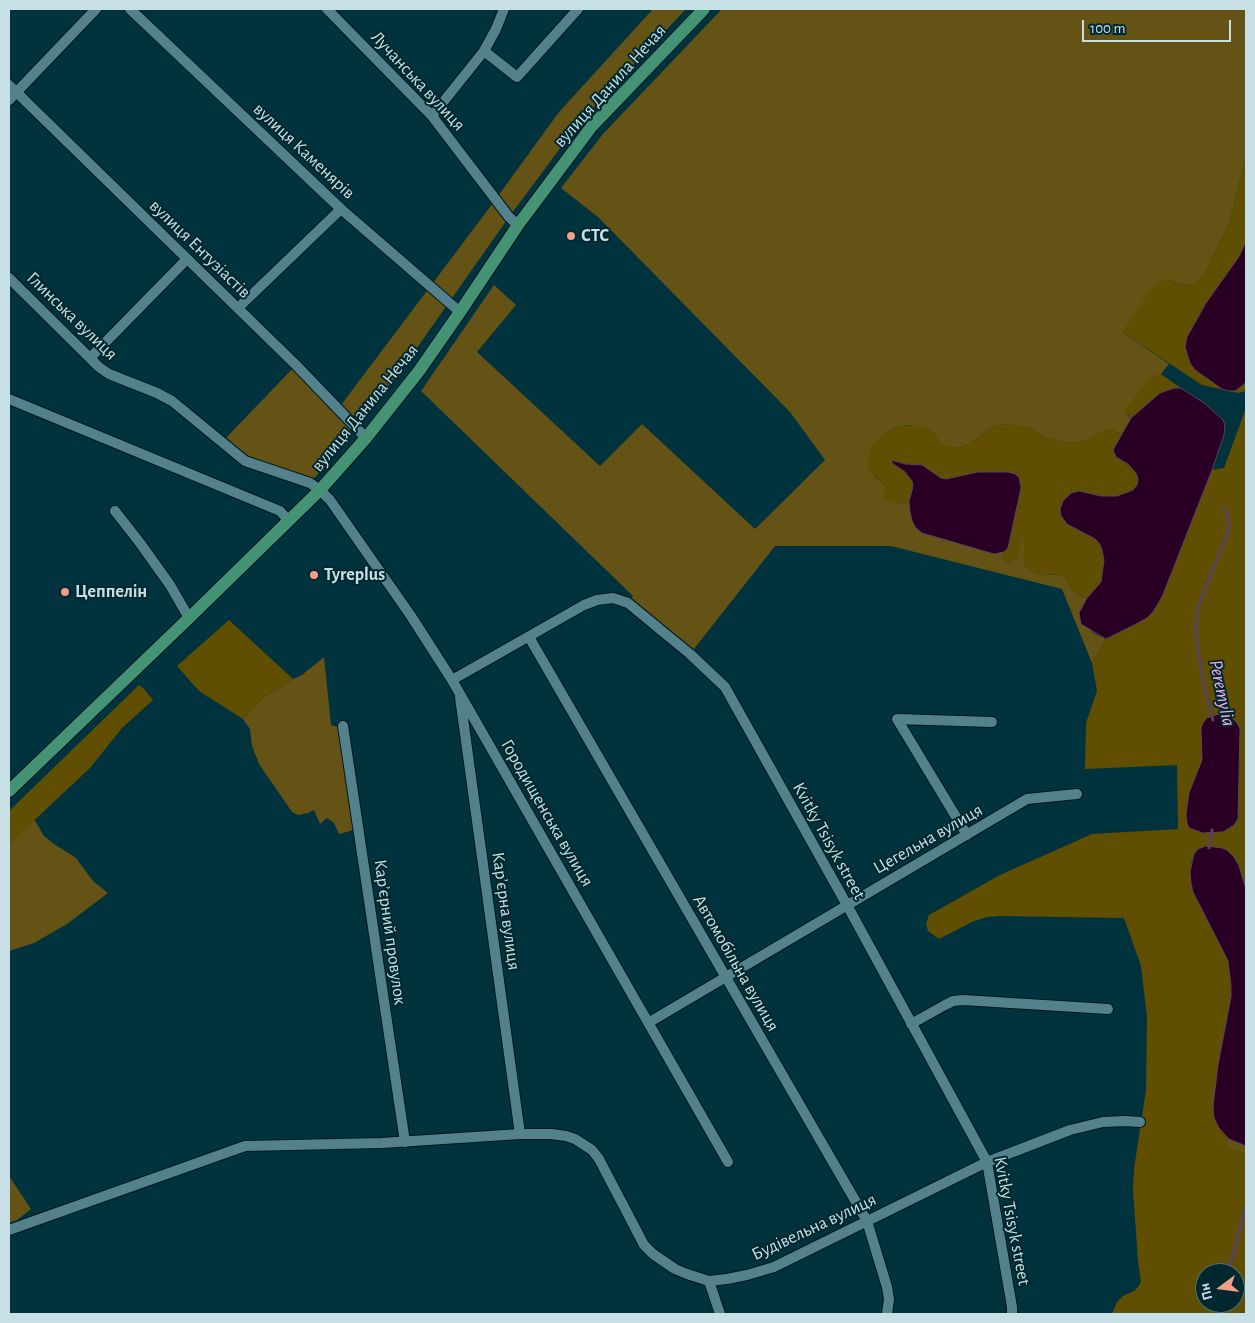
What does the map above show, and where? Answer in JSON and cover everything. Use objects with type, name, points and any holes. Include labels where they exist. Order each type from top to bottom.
[{"type":"main road","name":"вулиця Данила Нечая","points":[[9,791],[320,490],[366,438],[419,371],[518,225],[592,126],[704,9]]},
{"type":"street","points":[[11,93],[96,9]]},
{"type":"street","name":"вулиця Каменярів","points":[[130,9],[342,209],[460,312]]},
{"type":"street","name":"Лучанська вулиця","points":[[328,9],[338,13],[432,116],[509,217],[518,225]]},
{"type":"street","points":[[432,116],[484,51],[504,9]]},
{"type":"street","points":[[484,51],[518,77],[578,9]]},
{"type":"street","name":"вулиця Ентузіастів","points":[[11,93],[187,258],[296,365],[366,438]]},
{"type":"street","points":[[238,308],[342,209]]},
{"type":"street","points":[[90,358],[187,258]]},
{"type":"street","name":"Глинська вулиця","points":[[9,278],[99,367],[109,374],[172,401],[245,461],[310,483],[320,490]]},
{"type":"street","points":[[9,399],[280,511],[289,521]]},
{"type":"street","name":"Городищенська вулиця","points":[[320,490],[330,500],[411,616],[452,680],[728,1162]]},
{"type":"street","points":[[116,510],[160,571],[189,618]]},
{"type":"street","name":"Kvitky Tsisyk street","points":[[452,680],[584,605],[597,600],[613,598],[628,603],[690,654],[725,687],[987,1162],[1012,1314]]},
{"type":"street","name":"Автомобільна вулиця","points":[[529,637],[867,1221],[887,1287],[889,1299],[887,1314]]},
{"type":"street","name":"Карʼєрна вулиця","points":[[459,692],[520,1134]]},
{"type":"street","points":[[967,835],[898,719],[992,722]]},
{"type":"street","name":"Карʼєрний провулок","points":[[342,726],[405,1142]]},
{"type":"street","name":"Цегельна вулиця","points":[[648,1023],[1027,799],[1076,794]]},
{"type":"street","points":[[911,1024],[945,1005],[963,1000],[1108,1009]]},
{"type":"street","name":"Будівельна вулиця","points":[[9,1230],[245,1146],[405,1142],[520,1134],[551,1134],[575,1139],[592,1150],[599,1159],[644,1245],[653,1254],[675,1269],[709,1281],[747,1276],[774,1267],[987,1162],[1081,1126],[1112,1121],[1140,1122]]},
{"type":"street","points":[[709,1281],[720,1314]]},
{"type":"shaded area","points":[[653,9],[686,9],[579,123],[357,429],[310,483],[254,465],[222,442],[296,365],[338,409],[559,112]]},
{"type":"shaded area","points":[[722,9],[1246,9],[1246,158],[1229,223],[1205,274],[1200,280],[1194,284],[1185,285],[1168,280],[1122,332],[1169,364],[1161,374],[1158,374],[1127,415],[1131,418],[1122,434],[1105,430],[1091,439],[1066,443],[1047,438],[1030,428],[1002,424],[993,427],[967,445],[959,448],[944,446],[932,431],[914,425],[900,426],[887,432],[873,474],[885,486],[897,504],[909,502],[910,512],[922,533],[994,554],[1004,552],[1003,558],[1009,563],[1024,532],[1024,562],[1026,567],[1040,574],[1061,575],[1073,591],[1087,598],[1079,613],[1093,633],[1106,639],[1092,663],[1062,589],[891,546],[775,546],[690,654],[628,603],[633,596],[421,391],[494,285],[516,305],[477,352],[600,466],[642,424],[755,529],[825,460],[790,412],[598,217],[561,188],[603,134]]},
{"type":"shaded area","points":[[1246,158],[1246,391],[1238,393],[1202,385],[1122,332],[1154,285],[1160,281],[1168,280],[1185,285],[1194,284],[1205,274],[1229,223]]},
{"type":"shaded area","points":[[1246,242],[1246,382],[1235,391],[1228,391],[1222,389],[1195,370],[1190,363],[1185,347],[1187,337],[1206,303],[1238,258]]},
{"type":"shaded area","points":[[1161,374],[1181,388],[1174,388],[1160,393],[1131,418],[1124,411],[1126,407],[1153,376]]},
{"type":"shaded area","points":[[1174,388],[1181,388],[1204,403],[1220,417],[1225,425],[1224,435],[1162,597],[1147,618],[1106,639],[1081,624],[1079,613],[1087,598],[1101,582],[1104,560],[1100,544],[1095,539],[1067,524],[1061,516],[1060,509],[1063,501],[1071,493],[1079,491],[1101,496],[1117,496],[1133,490],[1137,485],[1136,473],[1128,464],[1116,457],[1113,450],[1131,418],[1160,393]]},
{"type":"shaded area","points":[[1246,408],[1246,889],[1239,866],[1227,850],[1198,849],[1191,863],[1193,892],[1223,949],[1230,973],[1231,997],[1218,1065],[1219,1128],[1229,1139],[1225,1146],[1246,1154],[1246,1314],[1112,1314],[1117,1302],[1123,1296],[1134,1291],[1141,1282],[1133,1190],[1134,1169],[1146,1090],[1147,1017],[1141,966],[1124,918],[987,917],[974,921],[939,939],[928,931],[926,924],[929,915],[1000,875],[1092,834],[1178,829],[1177,765],[1085,769],[1086,723],[1097,691],[1092,663],[1106,639],[1140,622],[1153,612],[1162,597],[1212,470],[1224,468]]},
{"type":"shaded area","points":[[1002,424],[1030,428],[1047,438],[1067,443],[1090,439],[1105,430],[1122,434],[1113,450],[1116,457],[1133,468],[1138,479],[1137,485],[1133,490],[1117,496],[1101,496],[1079,491],[1061,516],[1067,524],[1095,539],[1102,550],[1104,559],[1101,582],[1087,598],[1073,591],[1061,575],[1040,574],[1026,567],[1024,562],[1024,535],[1017,559],[1011,562],[1004,561],[1003,555],[1008,548],[978,472],[946,479],[941,478],[922,465],[898,463],[897,467],[904,471],[912,481],[913,486],[909,502],[897,504],[884,499],[885,486],[868,468],[867,460],[871,448],[877,440],[887,432],[900,426],[914,425],[925,427],[932,431],[944,445],[959,448],[967,445],[993,427]]},
{"type":"shaded area","points":[[891,460],[905,464],[922,465],[941,478],[946,479],[978,472],[1008,472],[1019,477],[1021,488],[1008,548],[1004,552],[994,554],[922,533],[912,521],[910,512],[909,502],[913,486],[912,481]]},
{"type":"shaded area","points":[[229,620],[293,679],[264,697],[243,719],[199,691],[177,666]]},
{"type":"shaded area","points":[[324,657],[331,725],[338,727],[354,830],[339,834],[334,823],[327,818],[320,824],[314,810],[298,815],[292,812],[259,764],[252,746],[250,729],[243,719],[264,697],[302,675]]},
{"type":"shaded area","points":[[139,685],[153,700],[122,728],[90,768],[9,844],[9,811]]},
{"type":"shaded area","points":[[1219,714],[1232,718],[1240,729],[1238,819],[1234,825],[1223,832],[1203,833],[1189,828],[1186,814],[1189,793],[1202,760],[1201,728],[1207,718]]},
{"type":"shaded area","points":[[34,819],[44,836],[76,858],[93,881],[108,893],[67,924],[34,943],[9,951],[9,844]]},
{"type":"shaded area","points":[[1206,846],[1222,848],[1234,857],[1239,866],[1246,889],[1246,1146],[1229,1139],[1219,1128],[1214,1118],[1213,1106],[1218,1065],[1231,997],[1231,985],[1228,961],[1193,892],[1191,883],[1190,872],[1194,854],[1198,849]]},
{"type":"shaded area","points":[[1229,1139],[1246,1146],[1246,1154],[1224,1146]]},
{"type":"shaded area","points":[[9,1176],[31,1209],[17,1220],[9,1223]]},
{"type":"waterway","name":"Peremylia","points":[[1213,720],[1202,675],[1196,623],[1199,604],[1227,534],[1229,524],[1223,507]]},
{"type":"waterway","name":"Peremylia","points":[[1209,848],[1212,830]]},
{"type":"waterway","name":"Peremylia","points":[[1231,1263],[1246,1206]]},
{"type":"place","name":"СТС","points":[[571,236]]},
{"type":"place","name":"Tyreplus","points":[[314,575]]},
{"type":"place","name":"Цеппелін","points":[[65,592]]}]
